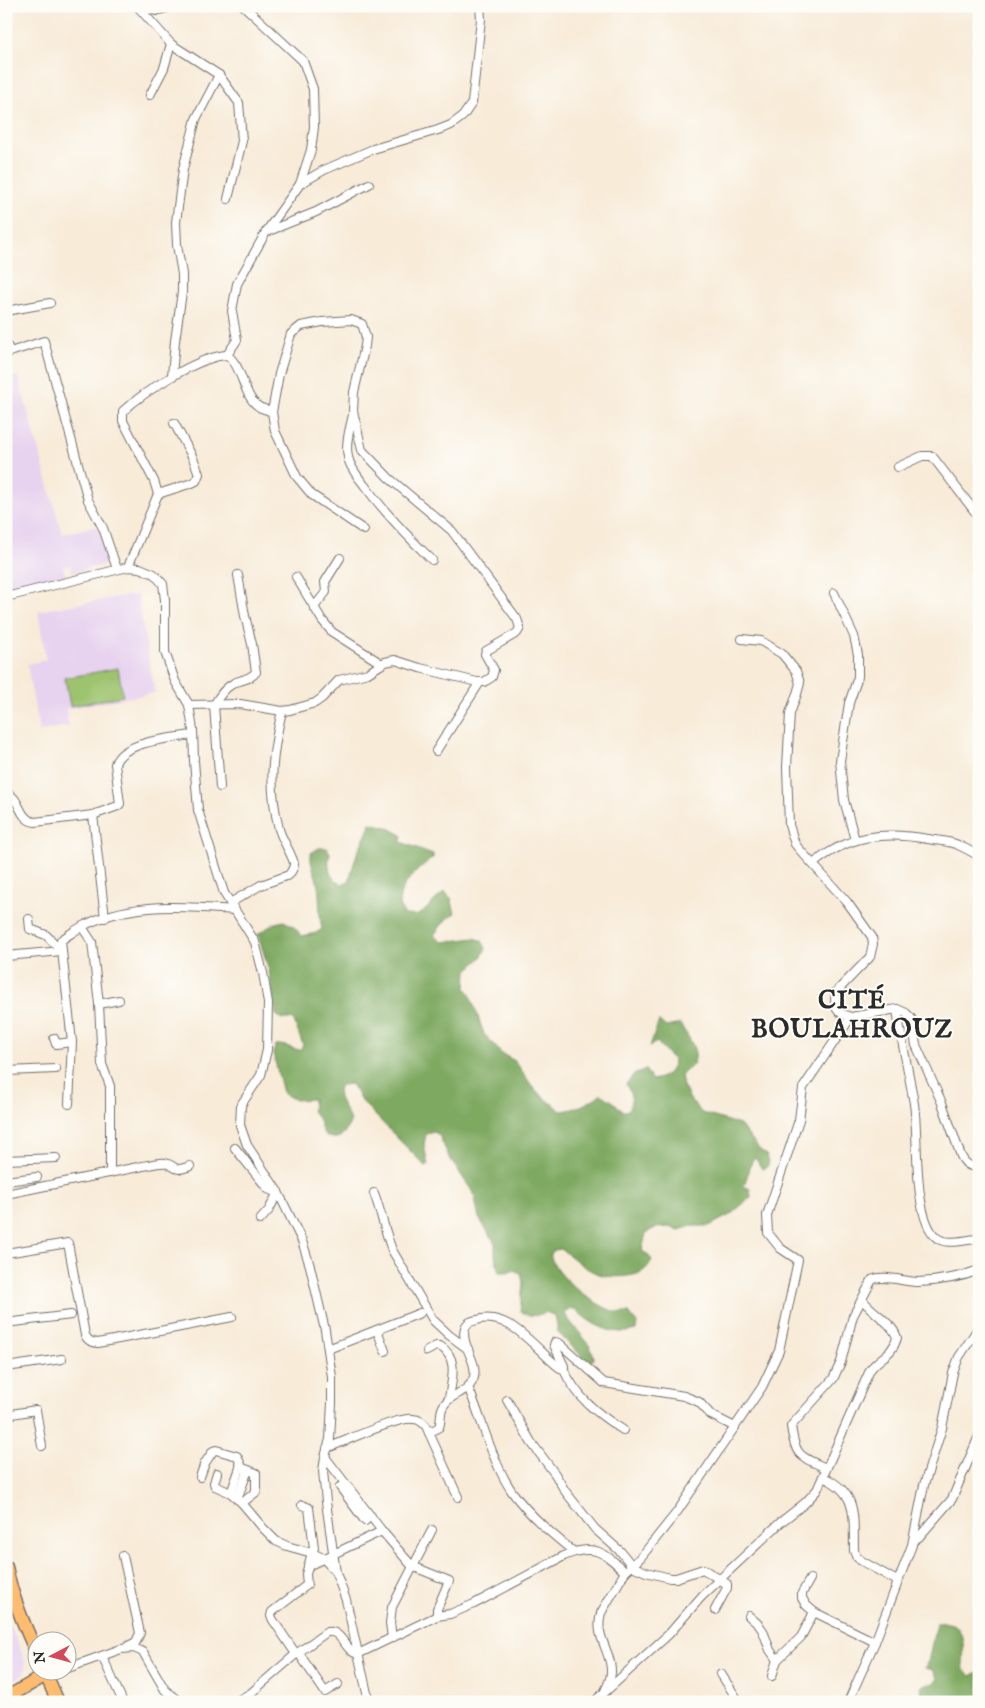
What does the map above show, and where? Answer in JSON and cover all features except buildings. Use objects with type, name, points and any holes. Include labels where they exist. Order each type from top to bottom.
[{"type":"main road","points":[[6,1567],[17,1605],[28,1632]]},
{"type":"main road","points":[[6,1698],[34,1680]]},
{"type":"main road","points":[[48,1680],[58,1702]]},
{"type":"street","points":[[138,6],[156,11],[174,6]]},
{"type":"street","points":[[138,6],[171,44],[219,75],[239,103],[242,141],[228,198]]},
{"type":"street","points":[[128,567],[158,494],[154,481],[124,421],[122,413],[172,376],[205,359],[227,355],[237,340],[237,329],[232,311],[237,284],[266,232],[300,184],[311,150],[314,127],[313,89],[304,61],[244,6]]},
{"type":"street","points":[[300,184],[324,170],[373,149],[438,130],[451,125],[463,116],[472,103],[481,19],[480,6]]},
{"type":"street","points":[[150,95],[164,68],[171,44]]},
{"type":"street","points":[[172,376],[182,292],[182,274],[177,245],[176,222],[183,169],[196,119],[219,75]]},
{"type":"street","points":[[266,232],[316,212],[369,184]]},
{"type":"street","points":[[6,311],[50,302]]},
{"type":"street","points":[[189,705],[240,704],[282,711],[298,708],[322,698],[339,680],[368,673],[388,661],[395,660],[480,682],[489,680],[493,673],[493,668],[485,654],[486,651],[518,632],[520,628],[519,622],[452,531],[389,478],[362,450],[354,411],[354,392],[361,368],[366,337],[362,324],[351,320],[300,326],[290,334],[281,366],[272,412],[275,431],[297,477],[312,494],[364,530]]},
{"type":"street","points":[[6,343],[10,352],[44,341],[88,500],[103,528],[117,569]]},
{"type":"street","points":[[227,355],[234,363],[250,397],[259,407],[272,412]]},
{"type":"street","points":[[354,411],[347,440],[348,457],[355,472],[378,504],[432,560]]},
{"type":"street","points":[[158,494],[192,483],[196,481],[199,474],[174,423]]},
{"type":"street","points":[[898,467],[922,456],[932,456],[979,517]]},
{"type":"street","points":[[314,607],[326,592],[325,582],[340,558]]},
{"type":"street","points":[[6,596],[128,567],[140,568],[154,574],[163,584],[166,652],[175,681],[189,705],[198,810],[221,884],[232,907],[254,942],[263,973],[268,1003],[268,1035],[264,1063],[261,1075],[240,1105],[240,1125],[247,1145],[278,1192],[307,1255],[328,1349],[332,1377],[332,1423],[323,1471],[333,1553],[336,1573],[346,1600],[369,1702]]},
{"type":"street","points":[[220,787],[214,704],[231,685],[251,677],[256,672],[238,575]]},
{"type":"street","points":[[296,577],[332,632],[382,664]]},
{"type":"street","points":[[834,594],[854,636],[858,655],[858,677],[849,703],[840,761],[844,800],[855,840]]},
{"type":"street","points":[[742,639],[761,641],[782,654],[796,671],[800,683],[790,713],[787,767],[789,824],[795,844],[847,902],[872,937],[873,944],[870,957],[836,992],[835,1006],[842,1015],[851,1017],[897,1009],[906,1013],[910,1018],[916,1046],[942,1103],[961,1156],[966,1164],[973,1167],[979,1166]]},
{"type":"street","points":[[436,751],[480,682]]},
{"type":"street","points":[[6,956],[49,952],[82,927],[105,918],[158,906],[232,907],[261,885],[289,875],[294,864],[279,829],[272,786],[275,743],[282,711]]},
{"type":"street","points":[[6,793],[12,796],[23,815],[30,821],[93,815],[120,804],[115,764],[124,753],[145,743],[193,735]]},
{"type":"street","points":[[93,815],[105,918]]},
{"type":"street","points":[[813,864],[833,850],[855,840],[878,835],[904,835],[957,844],[979,856]]},
{"type":"street","points":[[29,919],[30,929],[46,935],[59,945],[72,1042],[69,1104]]},
{"type":"street","points":[[82,927],[92,942],[100,1004],[102,1064],[110,1086],[110,1173]]},
{"type":"street","points":[[100,1004],[119,1000]]},
{"type":"street","points":[[897,1009],[914,1106],[918,1185],[928,1226],[936,1237],[944,1242],[979,1239]]},
{"type":"street","points":[[605,1691],[611,1676],[611,1667],[599,1629],[601,1613],[626,1572],[641,1557],[677,1512],[735,1427],[762,1387],[779,1351],[798,1260],[780,1248],[768,1233],[766,1215],[799,1120],[803,1088],[851,1017]]},
{"type":"street","points":[[54,1038],[56,1044],[72,1042]]},
{"type":"street","points":[[6,1071],[56,1070]]},
{"type":"street","points":[[235,1148],[268,1189],[278,1192]]},
{"type":"street","points":[[6,1160],[56,1158]]},
{"type":"street","points":[[6,1194],[165,1163],[180,1170],[190,1166]]},
{"type":"street","points":[[6,1180],[37,1177]]},
{"type":"street","points":[[260,1220],[269,1210],[278,1192]]},
{"type":"street","points":[[374,1194],[392,1250],[426,1309],[440,1327],[468,1349]]},
{"type":"street","points":[[6,1253],[68,1242],[84,1335],[92,1342],[98,1343],[232,1317]]},
{"type":"street","points":[[826,1468],[805,1459],[798,1452],[791,1426],[833,1379],[840,1362],[853,1316],[872,1280],[876,1277],[906,1281],[937,1281],[979,1270]]},
{"type":"street","points":[[594,1702],[669,1634],[702,1596],[816,1490],[870,1370],[874,1363],[892,1351],[897,1338],[892,1329],[862,1299]]},
{"type":"street","points":[[328,1349],[420,1313]]},
{"type":"street","points":[[6,1323],[71,1315]]},
{"type":"street","points":[[449,1398],[463,1392],[473,1379],[474,1370],[465,1340],[466,1328],[469,1322],[482,1318],[502,1321],[523,1334],[544,1355],[560,1368],[563,1368]]},
{"type":"street","points":[[848,1702],[875,1642],[913,1541],[924,1485],[942,1428],[953,1373],[959,1357],[979,1327]]},
{"type":"street","points":[[377,1330],[385,1352]]},
{"type":"street","points":[[623,1430],[579,1395],[563,1368],[564,1366],[553,1344],[555,1342],[604,1383],[684,1396],[698,1402],[711,1416],[735,1427]]},
{"type":"street","points":[[427,1351],[440,1346],[452,1358],[454,1366],[449,1398],[442,1409],[439,1427],[429,1433]]},
{"type":"street","points":[[6,1367],[62,1359]]},
{"type":"street","points":[[468,1387],[500,1467],[512,1491],[533,1516],[574,1552]]},
{"type":"street","points":[[507,1400],[531,1442],[555,1474],[564,1491],[595,1529],[621,1552],[632,1566],[646,1572],[676,1578],[703,1570],[727,1584],[728,1588],[715,1610]]},
{"type":"street","points":[[6,1415],[36,1410],[42,1446]]},
{"type":"street","points":[[326,1452],[400,1419],[421,1421],[426,1426],[458,1497]]},
{"type":"street","points":[[913,1541],[919,1537],[952,1499],[979,1436]]},
{"type":"street","points":[[200,1477],[205,1462],[214,1450],[237,1456],[244,1469],[237,1498]]},
{"type":"street","points":[[326,1452],[345,1483],[412,1566],[449,1581],[437,1609],[437,1616]]},
{"type":"street","points":[[237,1498],[256,1492],[256,1473],[244,1469]]},
{"type":"street","points":[[218,1473],[214,1482],[215,1486],[237,1498],[276,1541],[323,1558],[336,1573]]},
{"type":"street","points":[[823,1477],[844,1490],[850,1499],[853,1510],[854,1550],[856,1556],[897,1581]]},
{"type":"street","points":[[302,1505],[308,1508],[314,1548],[308,1566],[307,1586],[272,1612],[271,1615],[325,1692],[338,1684]]},
{"type":"street","points":[[392,1638],[390,1623],[392,1607],[432,1530]]},
{"type":"street","points":[[308,1566],[382,1531]]},
{"type":"street","points":[[235,1702],[251,1694],[297,1653],[330,1631],[338,1634],[351,1652],[358,1654],[437,1616],[450,1614],[474,1604],[522,1577],[574,1552],[585,1550],[601,1553],[626,1572]]},
{"type":"street","points":[[123,1556],[145,1655]]},
{"type":"street","points":[[810,1579],[802,1593],[802,1598],[806,1605],[814,1612],[875,1642]]},
{"type":"street","points":[[772,1676],[777,1660],[800,1636],[814,1612]]},
{"type":"street","points":[[748,1616],[764,1631],[770,1650],[777,1660]]},
{"type":"street","points":[[78,1664],[136,1642],[140,1633]]},
{"type":"street","points":[[122,1648],[139,1649],[145,1655],[165,1690],[181,1702]]},
{"type":"street","points":[[102,1656],[123,1702]]},
{"type":"street","points":[[611,1667],[618,1675],[624,1675]]},
{"type":"street","points":[[720,1674],[739,1702]]},
{"type":"shaded area","points":[[18,376],[62,534],[96,526],[103,538],[112,562],[72,573],[71,565],[63,567],[66,576],[6,592],[6,379]]},
{"type":"shaded area","points":[[137,594],[155,693],[66,709],[69,726],[39,731],[27,664],[46,660],[38,611]]},
{"type":"shaded area","points":[[9,1622],[24,1658],[25,1667],[24,1674],[6,1685],[6,1623]]},
{"type":"green space","points":[[118,668],[123,696],[70,706],[65,678]]},
{"type":"green space","points":[[370,823],[387,827],[402,835],[401,842],[433,854],[433,858],[418,870],[405,885],[401,892],[399,906],[405,915],[416,915],[423,912],[445,892],[451,898],[455,913],[444,922],[434,935],[442,942],[475,938],[482,941],[486,948],[481,958],[467,970],[466,988],[470,994],[484,1034],[502,1054],[515,1061],[534,1089],[561,1111],[582,1106],[601,1094],[615,1103],[622,1111],[627,1111],[631,1104],[631,1098],[626,1084],[634,1075],[645,1069],[652,1080],[656,1079],[667,1074],[673,1065],[674,1061],[657,1042],[650,1046],[659,1021],[666,1027],[680,1024],[692,1043],[695,1054],[693,1064],[681,1075],[683,1086],[691,1101],[702,1113],[740,1125],[758,1148],[767,1156],[769,1162],[767,1167],[762,1169],[756,1159],[753,1158],[744,1186],[750,1189],[751,1197],[730,1215],[709,1226],[692,1226],[679,1230],[669,1227],[655,1228],[646,1233],[642,1251],[649,1255],[652,1260],[648,1267],[640,1273],[616,1277],[598,1274],[584,1267],[561,1249],[550,1253],[558,1270],[575,1288],[605,1307],[617,1312],[629,1313],[637,1323],[636,1330],[624,1332],[607,1330],[585,1318],[575,1309],[570,1309],[565,1314],[590,1347],[594,1359],[592,1361],[588,1362],[557,1332],[555,1316],[546,1312],[530,1315],[520,1311],[523,1283],[521,1273],[513,1270],[499,1272],[495,1255],[495,1243],[479,1218],[474,1194],[449,1157],[439,1135],[433,1131],[426,1134],[424,1145],[428,1165],[425,1166],[367,1107],[351,1084],[342,1085],[338,1089],[339,1098],[351,1122],[342,1135],[337,1138],[324,1134],[319,1119],[312,1111],[313,1099],[295,1100],[283,1093],[273,1053],[276,1045],[300,1050],[303,1045],[293,1019],[282,1019],[276,1015],[269,971],[258,934],[275,923],[284,921],[293,926],[302,936],[316,933],[322,929],[318,890],[311,863],[311,853],[319,848],[327,848],[330,853],[329,867],[334,878],[342,884],[349,881],[357,853]]},
{"type":"green space","points":[[936,1623],[950,1623],[957,1627],[960,1632],[963,1644],[963,1669],[971,1676],[979,1671],[979,1702],[923,1702],[921,1687],[925,1684],[932,1684],[938,1679],[933,1670],[924,1668],[928,1663]]},
{"type":"district","name":"CITÉ BOULAHROUZ","points":[[852,1016]]}]
